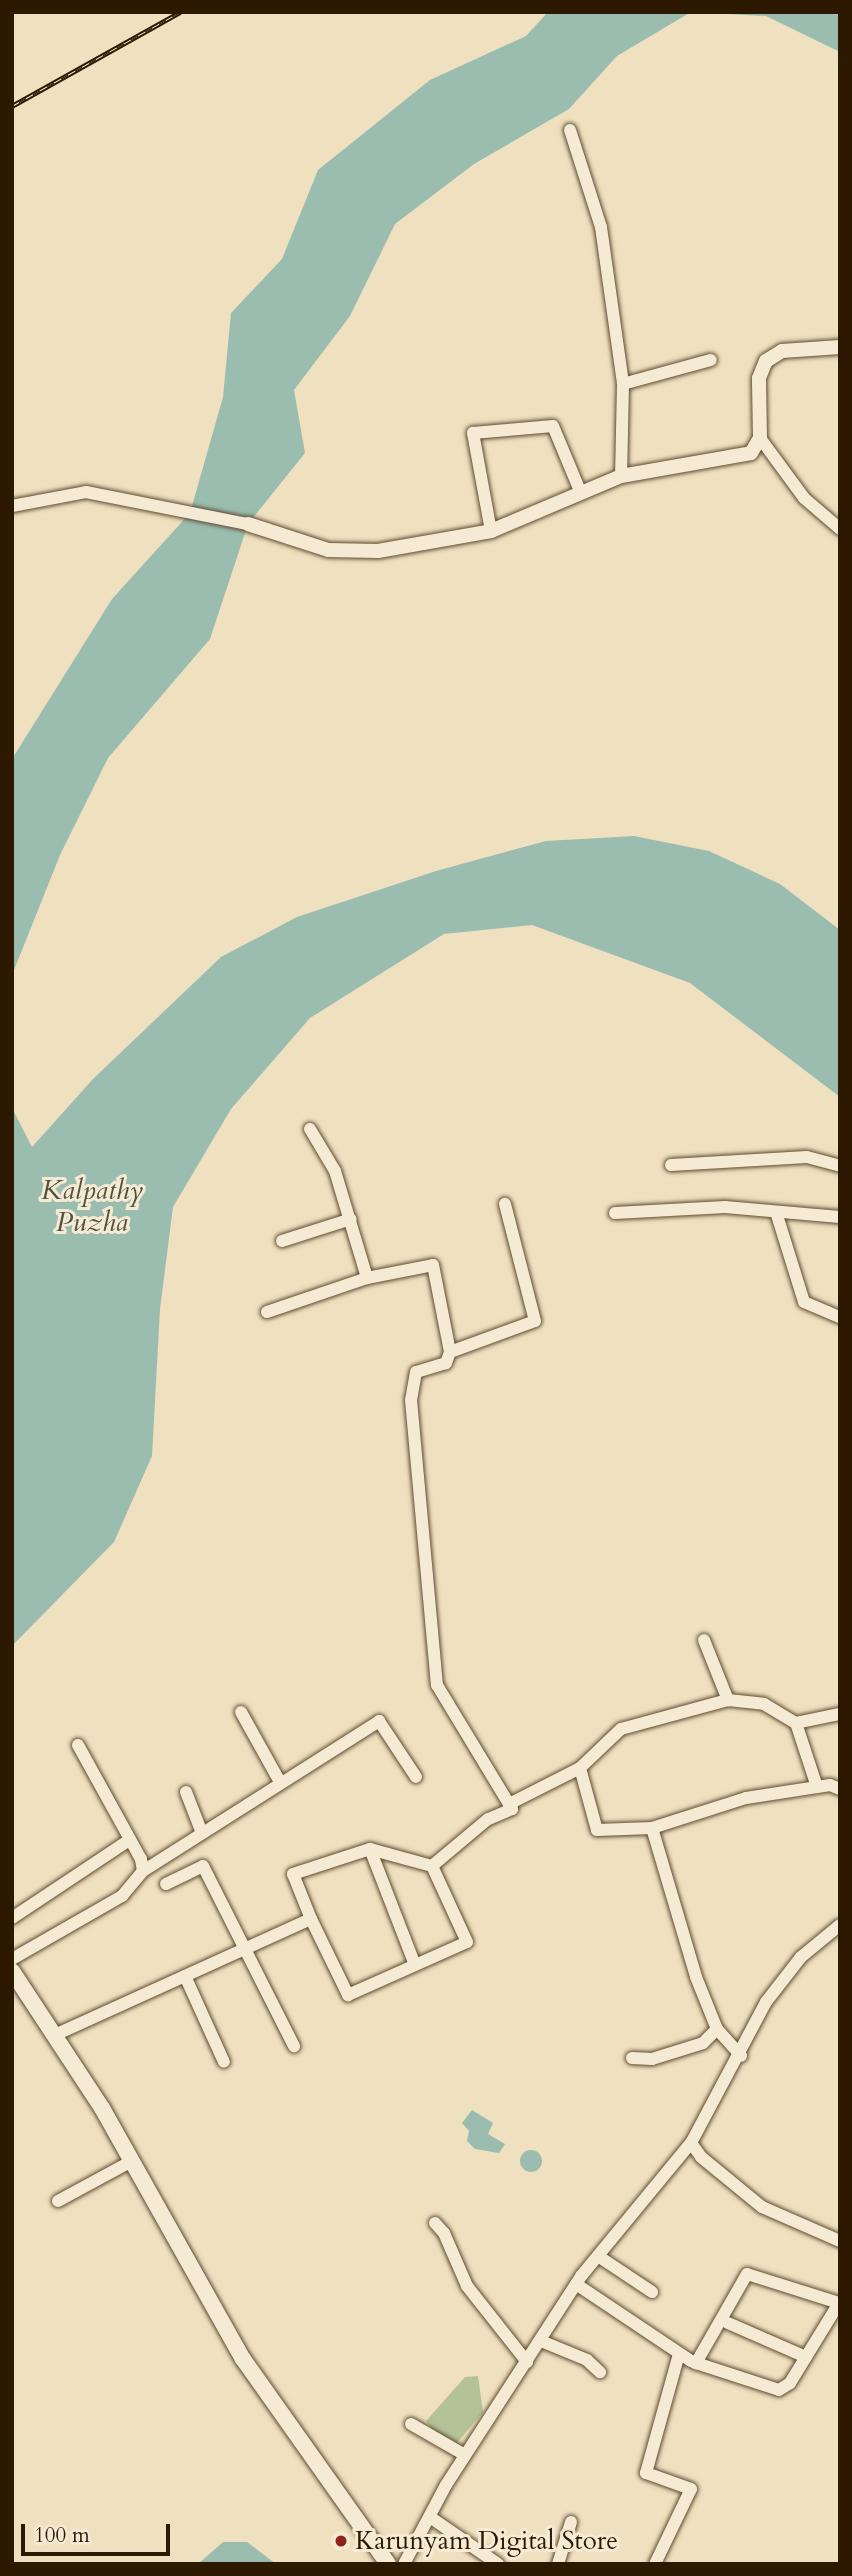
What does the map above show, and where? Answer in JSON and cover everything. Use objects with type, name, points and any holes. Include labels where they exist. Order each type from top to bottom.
[{"type":"main road","points":[[12,1971],[57,2034],[243,2359],[388,2564]]},
{"type":"street","points":[[570,130],[601,227],[623,384],[621,476]]},
{"type":"street","points":[[12,506],[86,492],[248,524],[328,550],[378,551],[491,531],[580,491],[621,476],[751,453],[760,438],[759,378],[766,360],[782,351],[840,347]]},
{"type":"street","points":[[623,384],[711,360]]},
{"type":"street","points":[[491,531],[473,433],[554,426],[580,491]]},
{"type":"street","points":[[760,438],[804,498],[840,529]]},
{"type":"street","points":[[310,1129],[335,1171],[367,1278]]},
{"type":"street","points":[[671,1166],[807,1157],[840,1166]]},
{"type":"street","points":[[450,1352],[535,1321],[505,1204]]},
{"type":"street","points":[[615,1213],[702,1207],[840,1217]]},
{"type":"street","points":[[776,1212],[804,1301],[840,1317]]},
{"type":"street","points":[[282,1241],[351,1219]]},
{"type":"street","points":[[267,1312],[367,1278],[433,1265],[450,1352],[446,1363],[416,1372],[411,1400],[437,1685],[512,1809],[488,1819],[432,1866]]},
{"type":"street","points":[[704,1640],[728,1700]]},
{"type":"street","points":[[509,1804],[580,1768],[621,1729],[728,1700],[764,1704],[796,1723],[817,1787]]},
{"type":"street","points":[[241,1712],[280,1782]]},
{"type":"street","points":[[796,1723],[840,1714]]},
{"type":"street","points":[[12,1959],[122,1896],[143,1871],[379,1721],[416,1777]]},
{"type":"street","points":[[78,1745],[128,1841],[141,1859],[143,1871]]},
{"type":"street","points":[[580,1768],[597,1830],[652,1828],[746,1798],[830,1785],[840,1789]]},
{"type":"street","points":[[186,1793],[202,1833]]},
{"type":"street","points":[[652,1828],[696,1977],[717,2029],[741,2056]]},
{"type":"street","points":[[12,1919],[128,1841]]},
{"type":"street","points":[[370,1849],[415,1965]]},
{"type":"street","points":[[370,1849],[432,1866],[467,1942],[348,1995],[310,1919],[293,1874],[370,1849]]},
{"type":"street","points":[[166,1884],[203,1866],[243,1949],[295,2046]]},
{"type":"street","points":[[57,2034],[310,1919]]},
{"type":"street","points":[[404,2564],[465,2455],[576,2284],[691,2143],[741,2056],[766,2002],[801,1956],[840,1925]]},
{"type":"street","points":[[185,1976],[224,2062]]},
{"type":"street","points":[[632,2058],[652,2059],[703,2043],[717,2029]]},
{"type":"street","points":[[691,2143],[701,2157],[762,2207],[840,2241]]},
{"type":"street","points":[[58,2201],[132,2161]]},
{"type":"street","points":[[435,2223],[444,2233],[467,2286],[527,2362]]},
{"type":"street","points":[[598,2256],[652,2292]]},
{"type":"street","points":[[576,2284],[696,2363],[779,2390],[806,2357],[839,2303],[747,2274],[696,2363]]},
{"type":"street","points":[[728,2323],[806,2357]]},
{"type":"street","points":[[541,2341],[587,2360],[600,2372]]},
{"type":"street","points":[[655,2564],[691,2489],[646,2473],[679,2354]]},
{"type":"street","points":[[411,2424],[465,2455]]},
{"type":"street","points":[[430,2517],[498,2564]]},
{"type":"street","points":[[558,2564],[571,2522]]},
{"type":"green space","points":[[478,2376],[483,2412],[456,2444],[435,2432],[426,2421],[465,2377]]},
{"type":"water","points":[[548,12],[691,12],[617,56],[569,109],[474,164],[395,224],[350,316],[294,390],[305,453],[248,524],[210,639],[108,758],[60,855],[12,975],[12,759],[112,599],[190,513],[223,397],[231,313],[282,259],[318,170],[430,80],[526,36]]},
{"type":"water","points":[[691,12],[840,12],[840,52],[766,16]]},
{"type":"water","name":"Kalpathy Puzha","points":[[634,836],[709,851],[780,884],[840,930],[840,1097],[690,983],[532,925],[444,934],[310,1018],[231,1109],[173,1207],[160,1309],[152,1456],[114,1542],[12,1646],[12,1108],[32,1147],[93,1079],[221,957],[297,917],[436,871],[546,841]]},
{"type":"water","points":[[472,2110],[493,2123],[488,2134],[505,2144],[499,2153],[475,2149],[467,2141],[469,2131],[462,2123]]},
{"type":"water","points":[[531,2150],[539,2153],[542,2161],[539,2169],[531,2172],[523,2169],[520,2161],[523,2153]]},
{"type":"water","points":[[223,2542],[247,2542],[276,2564],[198,2564]]},
{"type":"railway","points":[[12,106],[180,12]]},
{"type":"place","name":"Karunyam Digital Store","points":[[341,2541]]}]
